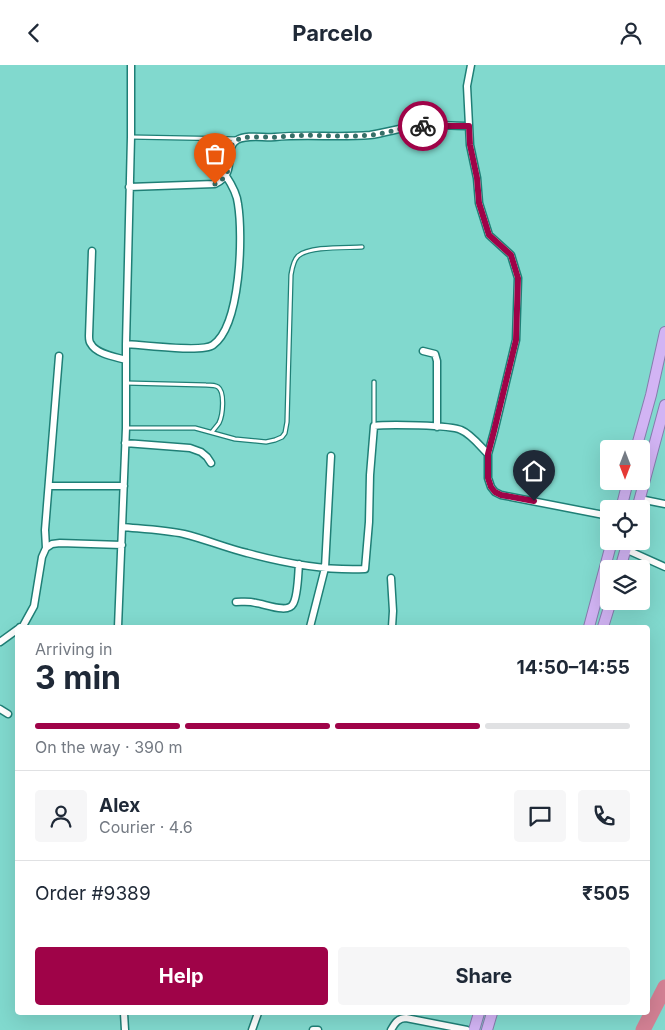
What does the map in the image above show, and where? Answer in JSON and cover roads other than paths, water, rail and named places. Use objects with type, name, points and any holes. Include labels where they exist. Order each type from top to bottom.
[{"type":"highway","points":[[638,440],[665,332]]},
{"type":"highway","points":[[639,500],[665,405]]},
{"type":"highway","points":[[590,625],[610,550]]},
{"type":"highway","points":[[604,625],[608,610]]},
{"type":"highway","points":[[474,1030],[478,1015]]},
{"type":"highway","points":[[487,1030],[491,1015]]},
{"type":"street","points":[[118,625],[126,428],[131,65]]},
{"type":"street","points":[[471,65],[467,86],[470,145],[477,178],[479,203],[489,235],[511,255],[518,278],[516,340],[488,454],[488,478],[491,487],[501,495],[600,514]]},
{"type":"street","points":[[129,187],[215,184],[226,176],[229,169],[231,149],[238,139],[290,135],[369,135],[418,126],[469,126]]},
{"type":"street","points":[[126,344],[193,349],[213,345],[220,338],[229,320],[238,286],[241,245],[238,203],[233,187],[226,176]]},
{"type":"street","points":[[92,251],[89,336],[91,344],[95,349],[104,354],[126,360]]},
{"type":"street","points":[[423,351],[434,354],[437,361],[437,427]]},
{"type":"street","points":[[24,625],[34,606],[42,557],[46,548],[45,530],[59,356]]},
{"type":"street","points":[[122,527],[184,534],[247,554],[299,565],[350,570],[365,569],[374,427],[461,429],[488,454]]},
{"type":"street","points":[[125,443],[190,448],[201,452],[211,463]]},
{"type":"street","points":[[311,625],[325,568],[331,456]]},
{"type":"street","points":[[48,486],[124,486]]},
{"type":"street","points":[[650,504],[665,504]]},
{"type":"street","points":[[46,548],[52,544],[60,543],[122,545]]},
{"type":"street","points":[[635,550],[665,567]]},
{"type":"street","points":[[236,602],[250,602],[290,608],[295,598],[299,565]]},
{"type":"street","points":[[391,577],[392,625]]},
{"type":"street","points":[[0,642],[15,631]]},
{"type":"street","points":[[0,709],[8,714]]},
{"type":"street","points":[[124,1015],[124,1030]]},
{"type":"street","points":[[252,1030],[257,1015]]},
{"type":"street","points":[[391,1030],[397,1021],[406,1017],[467,1030]]},
{"type":"street","points":[[313,1030],[318,1030]]},
{"type":"lane","points":[[130,137],[238,139]]},
{"type":"lane","points":[[126,428],[195,428],[235,439],[266,442],[275,441],[282,437],[285,433],[287,422],[291,275],[293,264],[298,256],[306,252],[327,248],[362,247]]},
{"type":"lane","points":[[374,381],[374,427]]},
{"type":"lane","points":[[126,383],[216,386],[220,389],[222,395],[222,409],[218,424],[212,432]]},
{"type":"waterway","points":[[643,1030],[665,987]]}]
